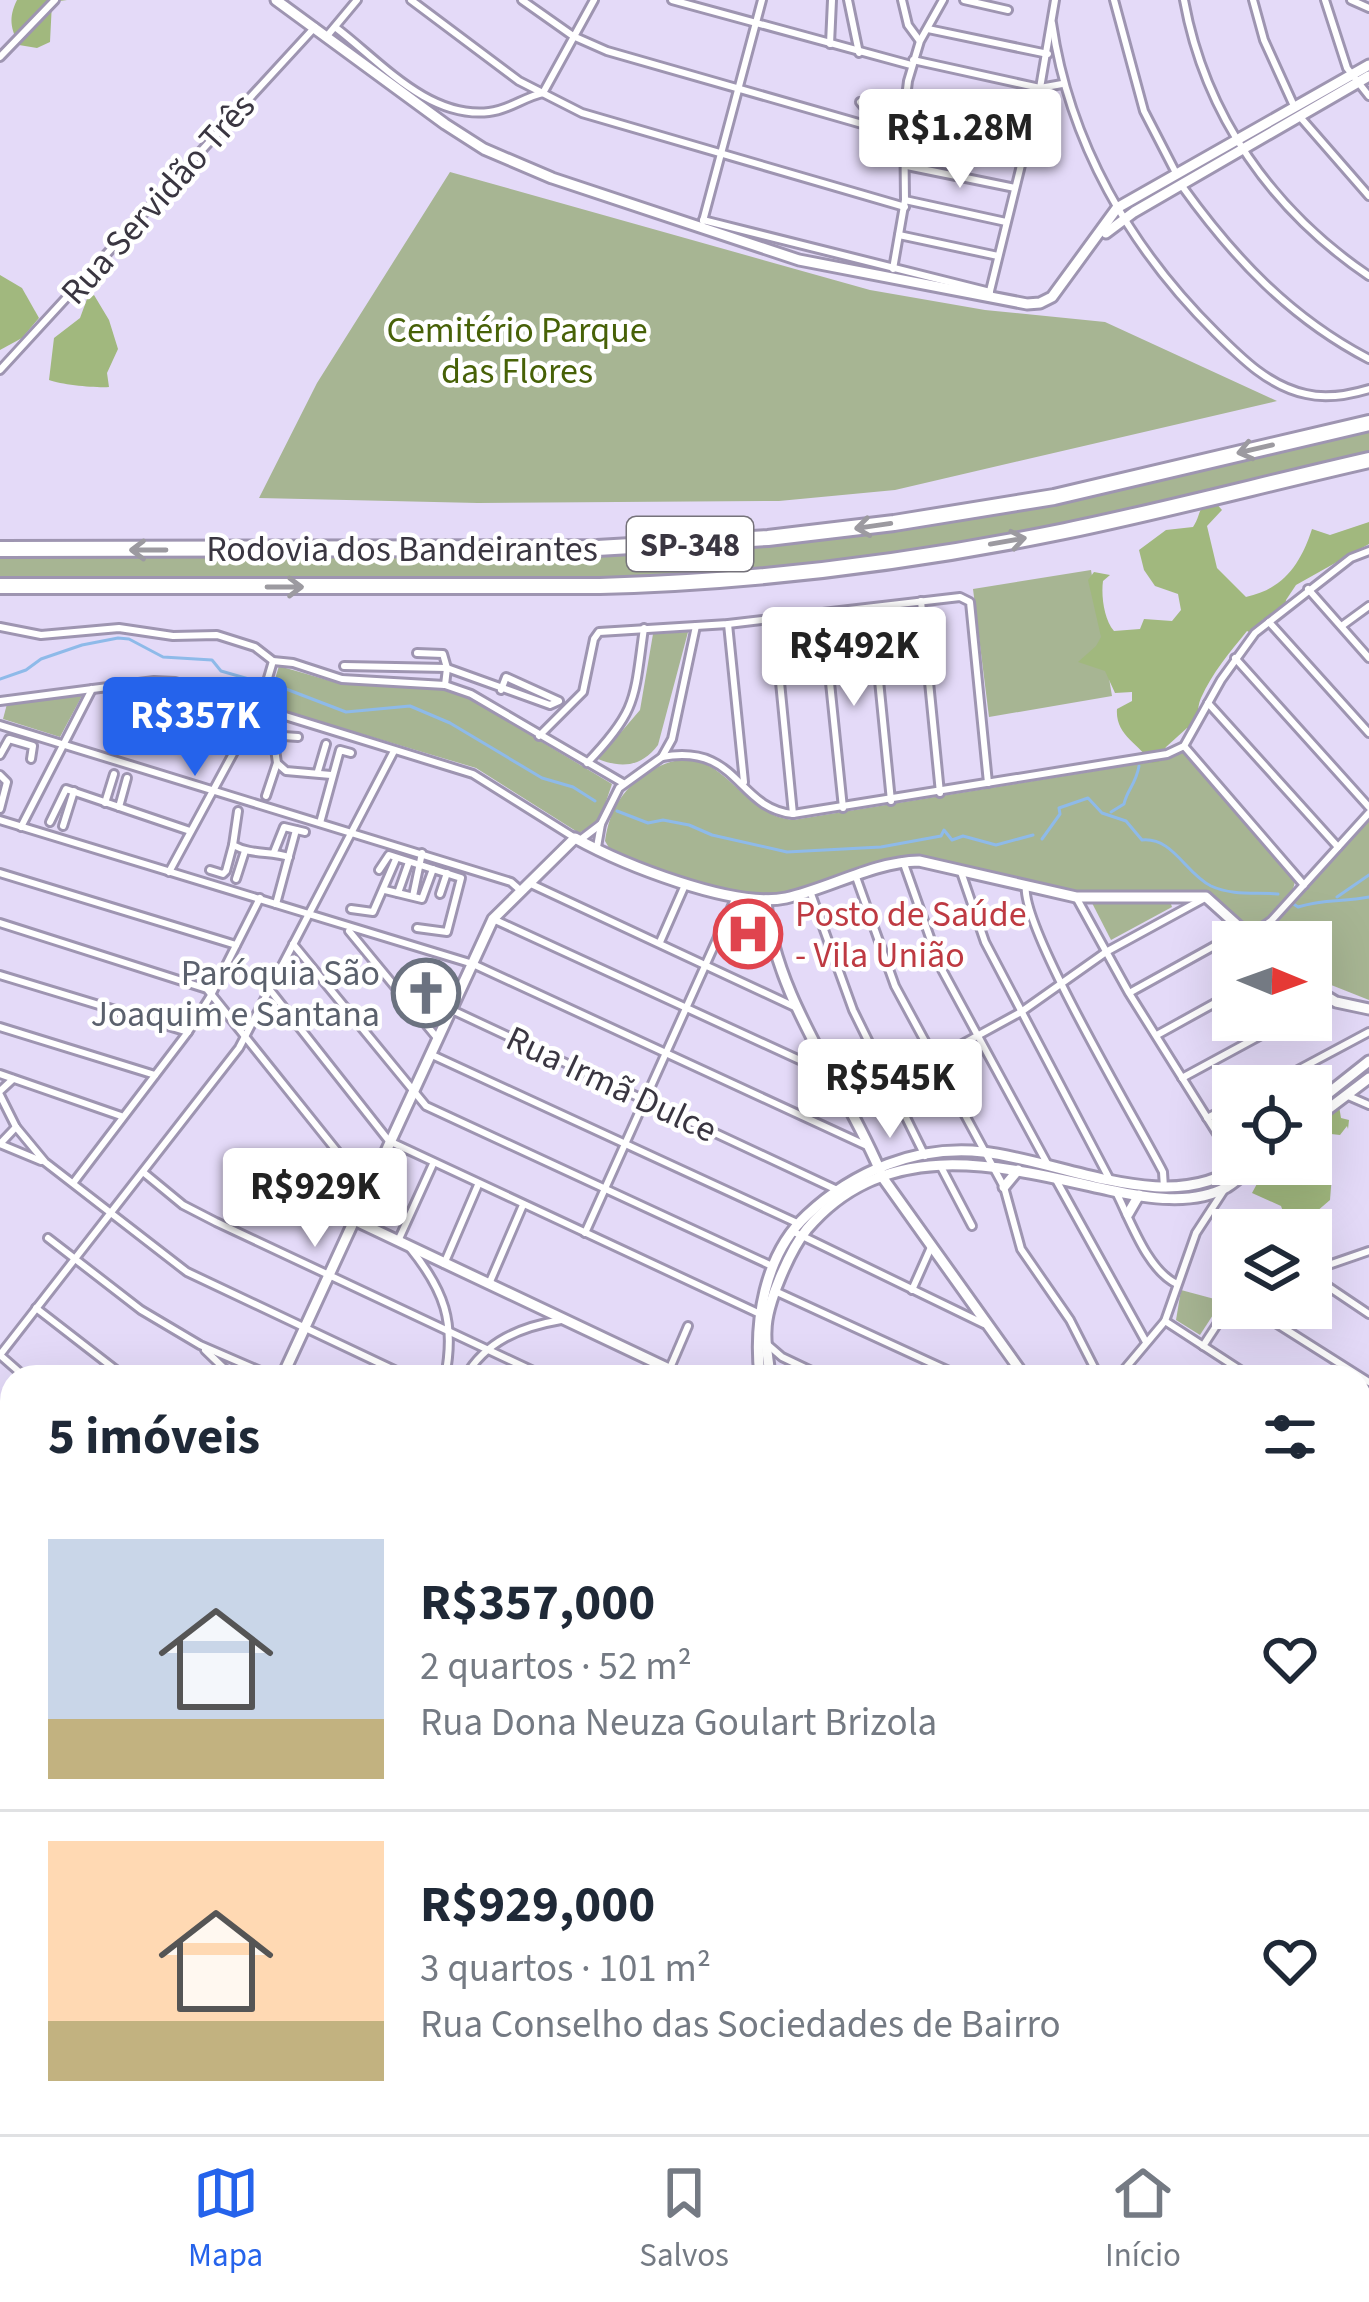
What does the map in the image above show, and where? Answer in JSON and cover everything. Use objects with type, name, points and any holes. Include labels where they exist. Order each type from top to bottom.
[{"type":"highway","name":"Rodovia dos Bandeirantes","points":[[0,549],[532,549],[746,540],[894,523],[1054,497],[1369,423]]},
{"type":"highway","name":"Rodovia dos Bandeirantes","points":[[0,586],[600,586],[698,581],[848,566],[1045,535],[1369,460]]},
{"type":"main road","points":[[276,0],[315,27],[331,31],[396,92],[484,149],[612,201],[701,225],[799,260],[1040,303],[1052,297],[1117,208],[1180,180],[1298,114],[1360,78],[1369,65]]},
{"type":"main road","points":[[393,74],[396,92]]},
{"type":"main road","points":[[423,110],[435,103]]},
{"type":"main road","points":[[1094,242],[1180,180]]},
{"type":"main road","points":[[284,1365],[493,919],[578,839],[597,850],[736,897],[766,900],[810,891],[903,861],[1076,896],[1206,897],[1233,921]]},
{"type":"main road","points":[[766,900],[797,1008],[881,1172],[1017,1365]]},
{"type":"main road","points":[[1332,1000],[1367,1012]]},
{"type":"main road","points":[[1332,1090],[1369,1061]]},
{"type":"main road","points":[[1332,1106],[1365,1080]]},
{"type":"main road","points":[[761,1365],[763,1315],[779,1269],[800,1230],[835,1189],[925,1156],[978,1148],[1164,1188],[1212,1182]]},
{"type":"main road","points":[[800,1230],[881,1172],[940,1165],[991,1164],[1138,1196],[1193,1196],[1229,1185]]},
{"type":"main road","points":[[1092,1174],[1101,1164]]},
{"type":"main road","points":[[1004,1187],[1018,1170]]},
{"type":"main road","points":[[1128,1214],[1138,1196]]},
{"type":"main road","points":[[354,1220],[663,1365]]},
{"type":"main road","points":[[769,1364],[763,1315],[777,1292],[779,1269]]},
{"type":"street","points":[[0,58],[56,0]]},
{"type":"street","points":[[357,0],[331,31],[435,103],[464,112],[492,112],[543,93],[593,0]]},
{"type":"street","points":[[412,0],[476,51],[543,93],[608,124],[905,203],[1006,222]]},
{"type":"street","points":[[522,0],[573,37],[658,69],[884,132],[1024,154]]},
{"type":"street","points":[[672,0],[859,53],[1040,88],[1063,84]]},
{"type":"street","points":[[701,225],[762,0]]},
{"type":"street","points":[[830,45],[832,0]]},
{"type":"street","points":[[848,0],[859,53]]},
{"type":"street","points":[[902,0],[908,25],[920,41]]},
{"type":"street","points":[[892,275],[905,203],[905,95],[920,41],[943,0]]},
{"type":"street","points":[[964,0],[1008,10]]},
{"type":"street","points":[[989,295],[1048,54],[1055,0]]},
{"type":"street","points":[[1114,0],[1144,111],[1180,180],[1216,233],[1270,292],[1325,333],[1369,358]]},
{"type":"street","points":[[1184,0],[1198,57],[1239,147],[1325,246],[1369,276]]},
{"type":"street","points":[[1253,0],[1270,56],[1298,114],[1369,196]]},
{"type":"street","points":[[1325,0],[1340,52],[1369,95]]},
{"type":"street","points":[[1351,0],[1369,8]]},
{"type":"street","points":[[1052,22],[1063,84],[1090,156],[1123,220],[1181,299],[1277,384],[1316,396],[1369,389]]},
{"type":"street","name":"Rua Servidão Três","points":[[0,370],[315,27]]},
{"type":"street","points":[[928,29],[1048,54],[1058,64]]},
{"type":"street","points":[[905,95],[1032,120]]},
{"type":"street","points":[[860,102],[884,132]]},
{"type":"street","points":[[907,166],[1015,188]]},
{"type":"street","points":[[899,235],[998,256]]},
{"type":"street","points":[[597,850],[602,822],[622,782],[662,757],[706,757],[768,807],[793,814],[1167,754],[1184,746],[1235,658],[1269,622],[1351,557],[1369,551]]},
{"type":"street","points":[[1308,589],[1369,658]]},
{"type":"street","points":[[539,736],[583,692],[594,639],[607,630],[728,624],[960,597],[970,602],[988,783]]},
{"type":"street","points":[[921,601],[940,793]]},
{"type":"street","points":[[1342,626],[1369,606]]},
{"type":"street","points":[[872,610],[891,801]]},
{"type":"street","points":[[824,614],[844,808]]},
{"type":"street","points":[[774,619],[793,814]]},
{"type":"street","points":[[1269,622],[1369,733]]},
{"type":"street","points":[[728,624],[744,786]]},
{"type":"street","points":[[662,757],[681,710],[696,626]]},
{"type":"street","points":[[0,627],[41,634],[119,628],[217,635],[255,647],[273,661],[364,682],[445,685],[471,694],[622,782]]},
{"type":"street","points":[[587,763],[631,709],[644,627]]},
{"type":"street","points":[[417,653],[443,654],[445,685]]},
{"type":"street","points":[[1235,658],[1369,810],[1271,921]]},
{"type":"street","points":[[169,872],[263,698],[273,661]]},
{"type":"street","points":[[344,666],[447,668],[501,690],[550,705],[559,700],[506,677],[501,690]]},
{"type":"street","points":[[2,703],[175,682],[489,782],[578,839],[602,822]]},
{"type":"street","points":[[21,827],[92,689]]},
{"type":"street","points":[[1208,703],[1338,847]]},
{"type":"street","points":[[0,723],[524,886],[660,942],[797,1008]]},
{"type":"street","points":[[266,796],[277,763],[275,749],[284,736],[298,737]]},
{"type":"street","points":[[0,754],[9,739],[33,746],[31,760]]},
{"type":"street","points":[[318,771],[326,744]]},
{"type":"street","points":[[1184,746],[1304,884]]},
{"type":"street","points":[[725,768],[741,748]]},
{"type":"street","points":[[320,823],[340,751],[352,754]]},
{"type":"street","points":[[0,1355],[245,1036],[394,751]]},
{"type":"street","points":[[277,763],[286,771],[331,775]]},
{"type":"street","points":[[105,803],[114,774]]},
{"type":"street","points":[[0,776],[7,782],[0,808]]},
{"type":"street","points":[[118,807],[127,778]]},
{"type":"street","points":[[50,822],[62,792],[74,791],[190,831]]},
{"type":"street","points":[[63,826],[74,791]]},
{"type":"street","points":[[210,870],[226,872],[238,811]]},
{"type":"street","points":[[0,820],[473,964],[871,1147]]},
{"type":"street","points":[[274,852],[284,827],[301,831],[276,904]]},
{"type":"street","points":[[233,845],[290,857]]},
{"type":"street","points":[[236,879],[245,850]]},
{"type":"street","points":[[413,898],[422,853]]},
{"type":"street","points":[[379,870],[386,856],[463,880],[447,932],[417,928]]},
{"type":"street","points":[[351,909],[373,912],[396,859]]},
{"type":"street","points":[[903,861],[940,967],[1048,1165]]},
{"type":"street","points":[[398,894],[409,862]]},
{"type":"street","points":[[385,890],[422,899],[433,868]]},
{"type":"street","points":[[960,869],[985,942],[1021,1012],[1128,1214],[1165,1278],[1177,1284]]},
{"type":"street","points":[[0,873],[236,945]]},
{"type":"street","points":[[440,894],[447,873]]},
{"type":"street","points":[[856,877],[895,986],[978,1148],[1004,1187],[1021,1249],[1070,1320],[1093,1365]]},
{"type":"street","points":[[660,942],[687,882]]},
{"type":"street","points":[[1026,885],[1025,906],[1163,1172],[1164,1188]]},
{"type":"street","points":[[810,891],[853,1010],[925,1156]]},
{"type":"street","points":[[1076,896],[1129,993],[1212,1124]]},
{"type":"street","points":[[584,1233],[736,897]]},
{"type":"street","points":[[934,1059],[1021,1012],[1106,952],[1206,897]]},
{"type":"street","points":[[74,1182],[188,1032],[260,898]]},
{"type":"street","points":[[493,919],[830,1074]]},
{"type":"street","points":[[0,923],[207,989],[368,1190]]},
{"type":"street","points":[[346,928],[438,1039]]},
{"type":"street","points":[[365,952],[371,934]]},
{"type":"street","points":[[293,944],[426,1106],[779,1269]]},
{"type":"street","points":[[1129,993],[1212,954]]},
{"type":"street","points":[[0,975],[188,1032]]},
{"type":"street","points":[[776,999],[788,981]]},
{"type":"street","points":[[270,990],[389,1142],[763,1315]]},
{"type":"street","points":[[1156,1036],[1212,1005]]},
{"type":"street","name":"Rua Irmã Dulce","points":[[452,1010],[835,1189]]},
{"type":"street","points":[[0,1027],[155,1075]]},
{"type":"street","points":[[1307,1065],[1369,1031]]},
{"type":"street","points":[[801,1062],[811,1054],[813,1040]]},
{"type":"street","points":[[1182,1078],[1250,1041]]},
{"type":"street","points":[[430,1054],[992,1327]]},
{"type":"street","points":[[0,1074],[123,1117]]},
{"type":"street","points":[[13,1079],[0,1093],[16,1127],[45,1162]]},
{"type":"street","points":[[1365,1080],[1369,1104]]},
{"type":"street","points":[[1346,1095],[1369,1104]]},
{"type":"street","points":[[1208,1118],[1212,1116]]},
{"type":"street","points":[[836,1133],[855,1119]]},
{"type":"street","points":[[0,1144],[16,1127]]},
{"type":"street","points":[[1028,1160],[1037,1150],[1037,1141]]},
{"type":"street","points":[[0,1144],[45,1162],[187,1272],[383,1365]]},
{"type":"street","points":[[433,1164],[404,1243],[433,1277],[443,1298],[446,1365]]},
{"type":"street","points":[[940,1165],[972,1226]]},
{"type":"street","points":[[143,1172],[183,1205],[521,1365]]},
{"type":"street","points":[[1055,1178],[1145,1342]]},
{"type":"street","points":[[1070,1207],[1071,1190],[1078,1183]]},
{"type":"street","points":[[433,1277],[478,1185]]},
{"type":"street","points":[[1127,1365],[1166,1321],[1204,1218],[1225,1188]]},
{"type":"street","points":[[1193,1196],[1204,1218]]},
{"type":"street","points":[[489,1285],[523,1205]]},
{"type":"street","points":[[48,1238],[141,1310],[200,1345],[249,1365]]},
{"type":"street","points":[[912,1291],[932,1246]]},
{"type":"street","points":[[1332,1263],[1369,1251]]},
{"type":"street","points":[[1332,1287],[1369,1314]]},
{"type":"street","points":[[777,1292],[936,1365]]},
{"type":"street","points":[[961,1313],[972,1300]]},
{"type":"street","points":[[35,1308],[109,1365]]},
{"type":"street","points":[[474,1365],[487,1349],[524,1329],[561,1320]]},
{"type":"street","points":[[1166,1321],[1233,1365]]},
{"type":"street","points":[[671,1365],[688,1326]]},
{"type":"street","points":[[1204,1346],[1215,1329]]},
{"type":"street","points":[[1287,1329],[1343,1365]]},
{"type":"street","points":[[767,1344],[799,1365]]},
{"type":"street","points":[[200,1345],[221,1365]]},
{"type":"street","points":[[769,1364],[782,1357]]},
{"type":"green space","points":[[17,0],[67,0],[52,2],[50,42],[37,48],[19,45],[12,23]]},
{"type":"green space","name":"Cemitério Parque das Flores","points":[[450,172],[870,290],[985,310],[1105,322],[1277,401],[895,490],[779,501],[478,503],[259,498],[317,383]]},
{"type":"green space","points":[[0,275],[22,288],[39,318],[22,338],[0,350]]},
{"type":"green space","points":[[94,295],[118,349],[107,373],[109,387],[49,380],[54,338],[80,318],[87,299]]},
{"type":"green space","points":[[1369,429],[1369,454],[1057,526],[822,562],[584,579],[0,579],[0,555],[583,555],[884,531],[1053,503]]},
{"type":"green space","points":[[1215,502],[1222,510],[1207,526],[1217,568],[1246,597],[1271,588],[1289,573],[1312,529],[1330,535],[1369,522],[1369,544],[1296,585],[1286,600],[1284,618],[1263,619],[1260,634],[1246,650],[1251,633],[1247,631],[1205,689],[1193,736],[1187,728],[1166,747],[1159,762],[1152,763],[1124,733],[1117,718],[1117,709],[1132,701],[1132,692],[1115,693],[1105,671],[1078,662],[1101,637],[1088,580],[1094,572],[1110,575],[1103,581],[1102,593],[1114,631],[1140,629],[1144,619],[1172,621],[1181,610],[1178,594],[1155,586],[1139,550],[1166,530],[1193,527],[1202,508]]},
{"type":"green space","points":[[1091,570],[1112,696],[989,717],[973,589]]},
{"type":"green space","points":[[688,632],[658,745],[631,764],[598,759],[640,710],[653,634]]},
{"type":"green space","points":[[279,666],[341,684],[444,690],[469,698],[612,784],[599,822],[579,833],[476,768],[271,707],[268,701]]},
{"type":"green space","points":[[84,692],[60,737],[3,719],[7,704]]},
{"type":"green space","points":[[1182,752],[1295,881],[1283,904],[1263,921],[1239,921],[1207,893],[1076,892],[919,857],[887,862],[794,892],[750,895],[706,886],[612,853],[605,841],[613,811],[624,794],[647,773],[672,762],[693,760],[710,766],[755,804],[793,820],[1169,759]]},
{"type":"green space","points":[[1369,816],[1369,1000],[1332,985],[1332,921],[1273,921]]},
{"type":"green space","points":[[1091,901],[1170,901],[1172,907],[1111,940]]},
{"type":"green space","points":[[1339,1106],[1341,1118],[1349,1120],[1348,1129],[1340,1135],[1332,1134],[1332,1111]]},
{"type":"green space","points":[[1256,1185],[1331,1185],[1330,1200],[1320,1209],[1282,1209],[1252,1193]]},
{"type":"green space","points":[[1181,1290],[1212,1298],[1212,1316],[1200,1335],[1176,1320]]},
{"type":"waterway","points":[[0,679],[41,659],[118,638],[163,657],[212,660],[221,671],[256,681]]},
{"type":"waterway","points":[[273,684],[346,712],[410,706],[450,723],[542,778],[573,787],[595,801]]},
{"type":"waterway","points":[[1111,812],[1124,804],[1139,766]]},
{"type":"waterway","points":[[1042,839],[1060,814],[1059,808],[1088,798],[1102,813],[1126,821],[1142,840],[1171,850],[1211,886],[1278,894]]},
{"type":"waterway","points":[[617,811],[648,823],[663,820],[689,825],[787,852],[881,847],[941,836],[944,830],[952,840],[963,836],[996,845],[1033,835]]},
{"type":"waterway","points":[[1337,897],[1369,875]]},
{"type":"waterway","points":[[1292,903],[1298,907],[1369,897]]},
{"type":"place","name":"Posto de Saúde - Vila União","points":[[748,934]]},
{"type":"place","name":"Paróquia São Joaquim e Santana","points":[[426,993]]}]
